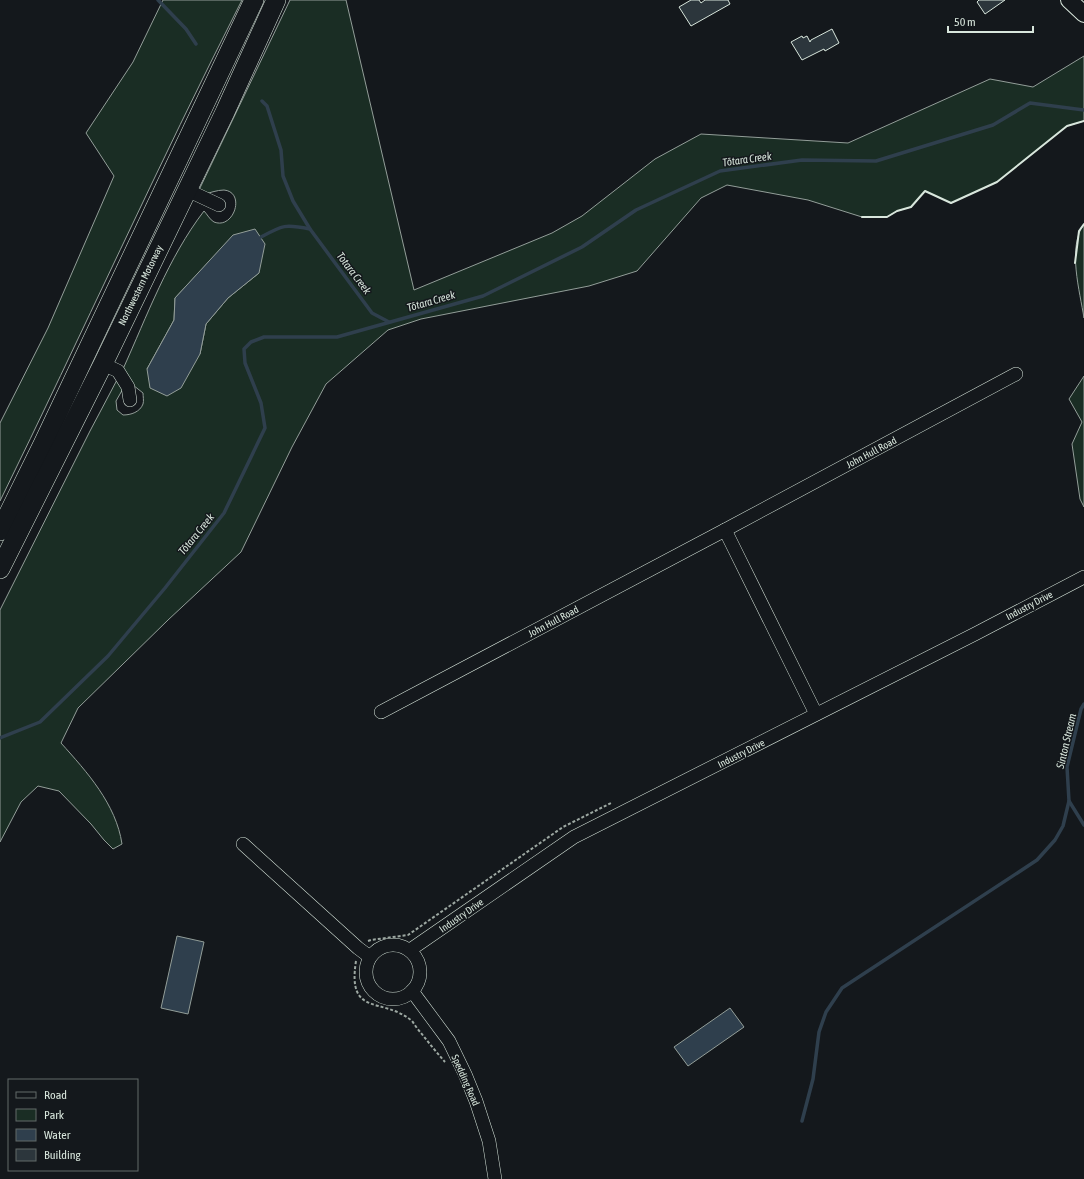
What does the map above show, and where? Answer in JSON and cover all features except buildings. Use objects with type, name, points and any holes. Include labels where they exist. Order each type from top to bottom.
[{"type":"highway","name":"Northwestern Motorway","points":[[0,531],[43,444],[254,0]]},
{"type":"highway","name":"Northwestern Motorway","points":[[0,569],[225,112],[276,0]]},
{"type":"main road","points":[[1069,0],[1084,14]]},
{"type":"street","points":[[187,190],[219,205]]},
{"type":"street","points":[[102,364],[118,371],[128,387],[130,400]]},
{"type":"street","name":"John Hull Road","points":[[381,712],[1016,374]]},
{"type":"street","points":[[725,530],[816,714]]},
{"type":"street","name":"Industry Drive","points":[[410,950],[574,837],[1084,577]]},
{"type":"street","points":[[242,844],[370,957]]},
{"type":"street","points":[[393,944],[410,950],[418,962],[420,975],[418,984],[412,991],[397,999],[380,996],[368,983],[366,974],[370,957],[376,950],[393,944]]},
{"type":"street","name":"Spedding Road","points":[[412,991],[449,1041],[476,1101],[489,1141],[495,1179]]},
{"type":"path","points":[[445,1062],[412,1021],[396,1013],[364,1001],[357,993],[354,976],[358,948],[371,940],[408,935],[563,827],[613,802]]},
{"type":"green space","points":[[163,0],[242,0],[180,124],[0,501],[0,423],[48,328],[114,176],[86,133],[133,62]]},
{"type":"green space","points":[[290,0],[346,0],[414,290],[552,233],[582,216],[655,159],[701,134],[848,143],[990,79],[1033,87],[1084,56],[1084,121],[1067,126],[997,182],[951,203],[925,191],[911,207],[897,211],[887,217],[862,217],[808,200],[727,185],[701,198],[637,271],[589,286],[421,319],[388,330],[326,384],[292,447],[241,552],[168,620],[78,708],[61,743],[81,765],[107,802],[119,829],[122,844],[113,849],[59,791],[38,786],[21,802],[0,842],[0,610],[118,378],[124,387],[116,401],[117,410],[123,415],[135,412],[142,407],[143,393],[133,385],[123,369],[159,288],[191,229],[204,211],[214,222],[221,223],[227,221],[235,210],[235,197],[231,192],[221,190],[202,195],[199,190]],"holes":[[[233,236],[259,273],[228,298],[206,324],[200,354],[147,369],[174,320],[175,298]]]},
{"type":"green space","points":[[1084,224],[1084,318],[1075,257],[1079,234]]},
{"type":"green space","points":[[1084,376],[1084,507],[1080,499],[1072,444],[1082,422],[1069,399]]},
{"type":"water","points":[[255,229],[265,244],[259,273],[228,298],[206,324],[200,354],[181,388],[167,396],[150,388],[147,369],[174,320],[175,298],[233,235]]},
{"type":"water","points":[[177,936],[204,942],[188,1014],[161,1008]]},
{"type":"water","points":[[730,1008],[744,1027],[688,1066],[674,1047]]},
{"type":"waterway","points":[[158,0],[186,29],[196,44]]},
{"type":"waterway","name":"Totara Creek","points":[[262,101],[267,106],[281,150],[283,176],[293,201],[310,229],[372,313],[389,322]]},
{"type":"waterway","name":"Tōtara Creek","points":[[0,738],[40,722],[108,656],[165,588],[224,513],[265,428],[261,403],[245,363],[244,349],[251,342],[264,337],[337,337],[483,296],[582,247],[636,210],[720,171],[802,160],[876,161],[993,125],[1030,103],[1084,110]]},
{"type":"waterway","name":"Totara Creek","points":[[261,237],[274,230],[289,226],[310,229]]},
{"type":"waterway","name":"Sinton Stream","points":[[1084,704],[1081,709],[1067,767],[1069,801],[1084,825]]},
{"type":"waterway","points":[[802,1121],[813,1079],[819,1032],[826,1012],[842,988],[1037,860],[1055,840],[1063,826],[1069,801]]},
{"type":"wall","points":[[862,217],[887,217],[897,211],[911,207],[925,191],[951,203],[997,182],[1067,126],[1084,121]]},
{"type":"wall","points":[[1075,263],[1079,231],[1084,224]]}]
